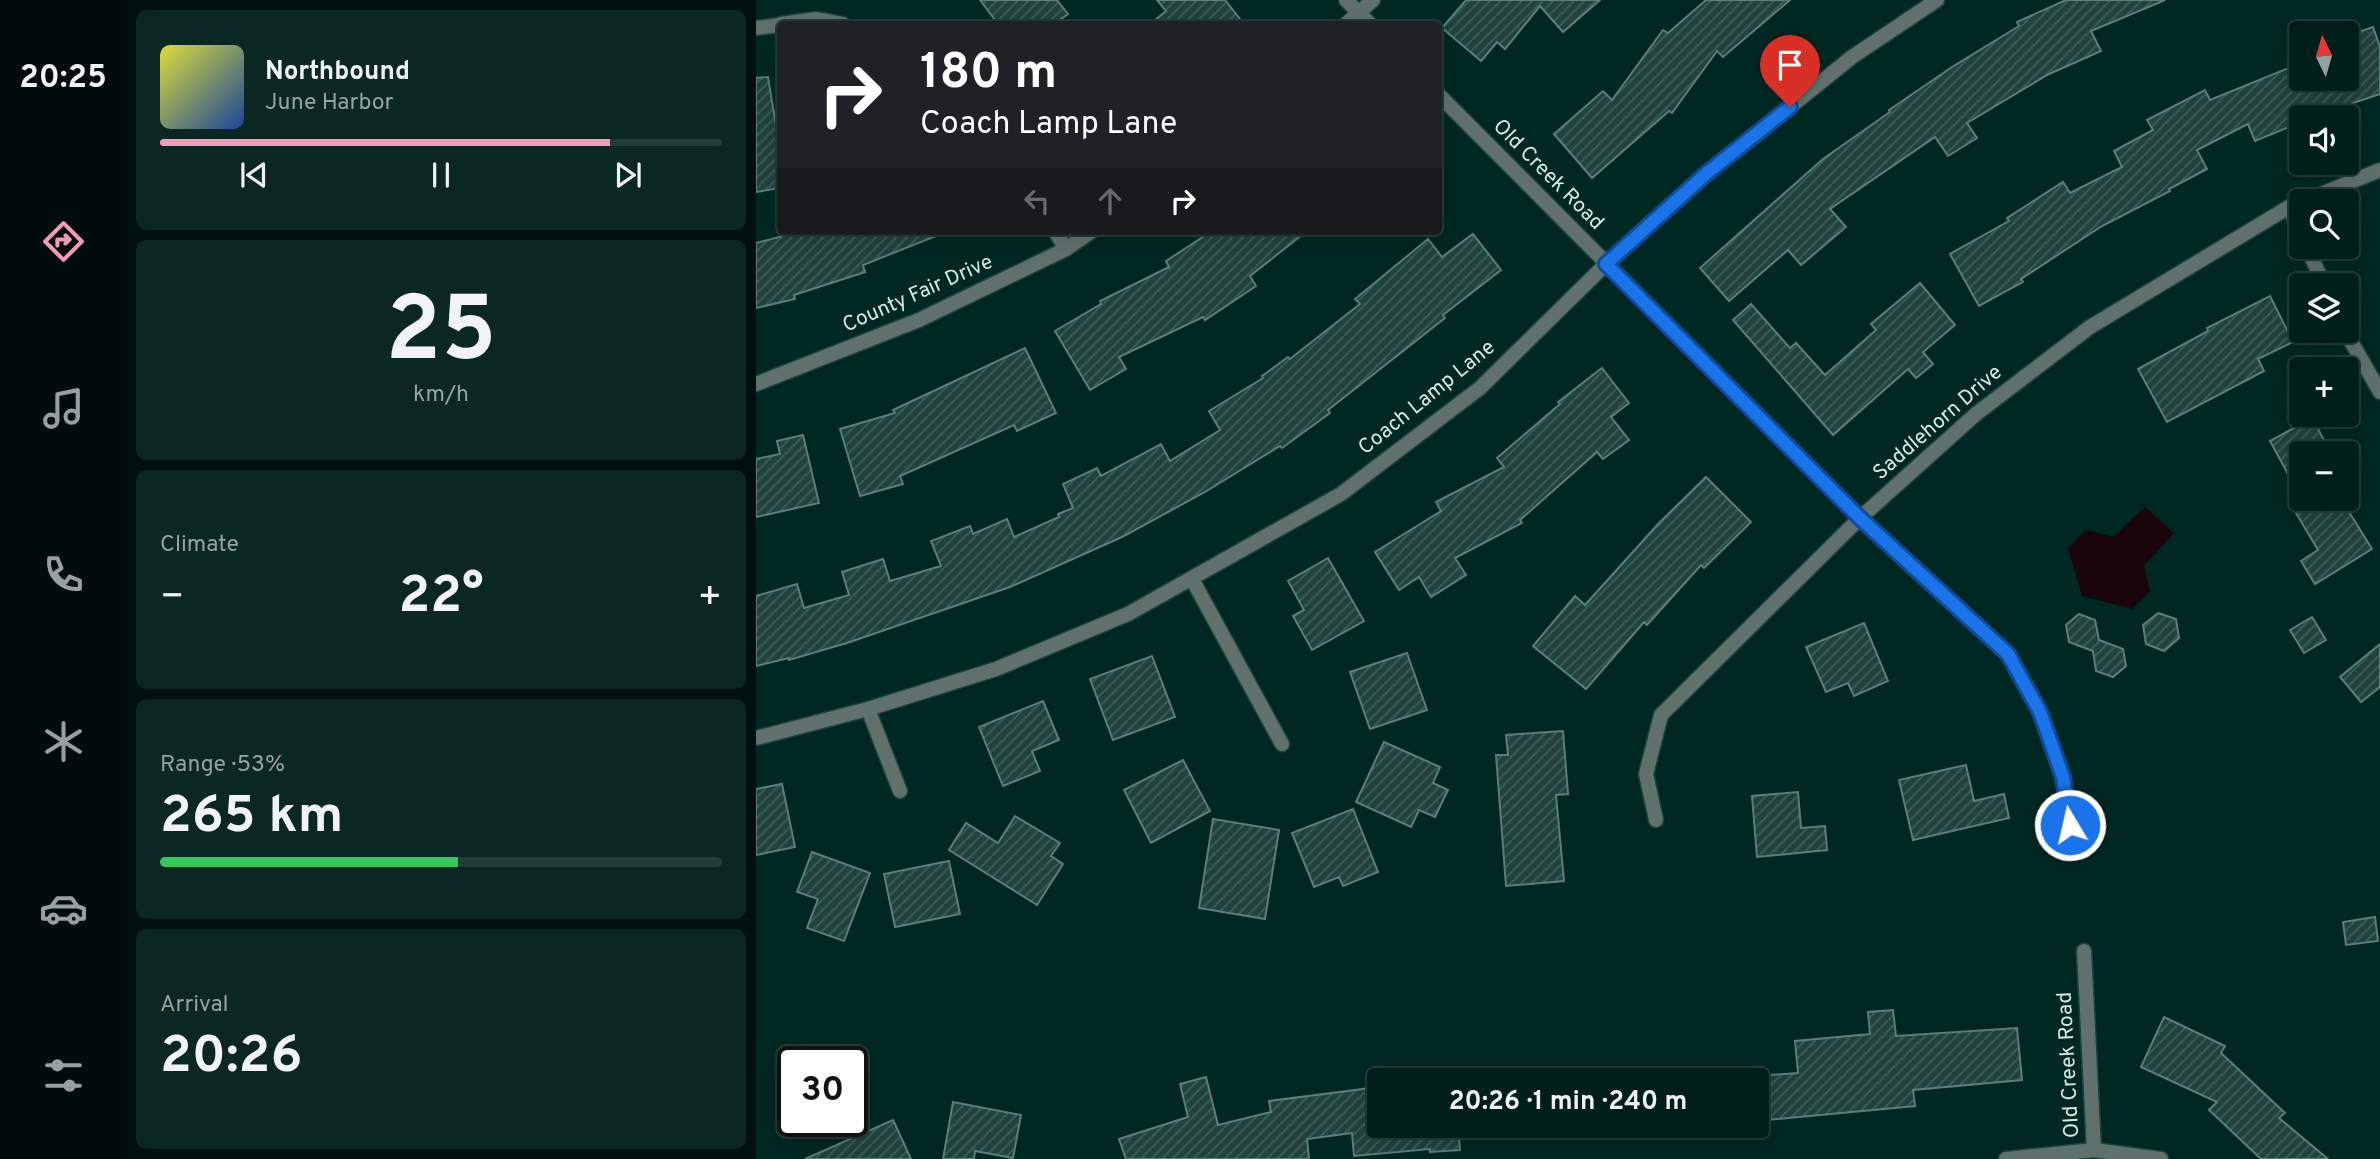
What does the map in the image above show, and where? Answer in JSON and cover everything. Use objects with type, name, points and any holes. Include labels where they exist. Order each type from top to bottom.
[{"type":"street","points":[[1346,0],[1367,21]]},
{"type":"street","points":[[1350,21],[1373,0]]},
{"type":"street","name":"Coach Lamp Lane","points":[[756,738],[868,709],[996,669],[1128,614],[1341,494],[1480,388],[1606,264],[1707,173],[1842,65],[1937,0]]},
{"type":"street","points":[[803,21],[827,21]]},
{"type":"street","points":[[756,29],[777,25]]},
{"type":"street","name":"Old Creek Road","points":[[1442,98],[1860,518],[2008,654],[2040,712],[2063,777],[2070,825]]},
{"type":"street","name":"Saddlehorn Drive","points":[[2334,189],[2380,170]]},
{"type":"street","name":"Saddlehorn Drive","points":[[1656,820],[1646,774],[1661,715],[1860,518],[1976,414],[2090,327],[2289,209]]},
{"type":"street","points":[[1057,235],[1066,249]]},
{"type":"street","name":"County Fair Drive","points":[[756,384],[919,320],[1066,249],[1086,235]]},
{"type":"street","points":[[2352,343],[2380,392]]},
{"type":"street","points":[[1192,579],[1282,744]]},
{"type":"street","points":[[868,709],[900,791]]},
{"type":"street","name":"Old Creek Road","points":[[2084,951],[2094,1150],[2161,1159]]},
{"type":"street","points":[[2006,1159],[2094,1150]]},
{"type":"shaded area","points":[[2145,507],[2174,533],[2144,566],[2150,591],[2132,609],[2082,596],[2068,548],[2086,530],[2113,537]]},
{"type":"building","points":[[980,0],[1057,0],[1068,14],[1058,21],[996,21]]},
{"type":"building","points":[[1157,0],[1225,0],[1242,21],[1154,21],[1166,11]]},
{"type":"building","points":[[1466,0],[1600,0],[1563,32],[1540,6],[1505,49],[1497,42],[1481,61],[1442,28]]},
{"type":"building","points":[[1706,0],[1790,0],[1723,57],[1717,51],[1672,113],[1669,111],[1592,178],[1554,134],[1603,91],[1612,100],[1663,30],[1668,33]]},
{"type":"building","points":[[2066,0],[2165,0],[2091,31],[2101,51],[2047,75],[1967,123],[1977,138],[1948,156],[1935,137],[1830,209],[1846,227],[1801,265],[1788,250],[1729,301],[1700,268],[1823,159],[1890,112],[1889,110],[2019,26],[2017,22]]},
{"type":"building","points":[[2373,27],[2380,47],[2380,94],[2347,105],[2289,105],[2289,127],[2255,141],[2248,124],[2197,150],[2207,169],[2102,226],[2021,279],[2023,282],[1979,306],[1950,254],[2009,221],[2007,218],[2063,182],[2070,193],[2122,167],[2114,151],[2153,130],[2147,120],[2205,90],[2210,100],[2289,68],[2289,91],[2359,91],[2359,32]]},
{"type":"building","points":[[768,77],[777,132],[777,188],[756,192],[756,78]]},
{"type":"building","points":[[1473,234],[1501,270],[1328,410],[1330,413],[1282,448],[1280,446],[1205,492],[1122,537],[1010,587],[847,643],[789,660],[756,666],[756,596],[797,584],[804,608],[849,595],[842,572],[883,559],[890,581],[941,566],[931,541],[970,526],[973,534],[1007,519],[1014,537],[1073,508],[1063,484],[1097,468],[1101,476],[1161,444],[1170,461],[1220,430],[1209,411],[1263,378],[1262,376],[1288,357],[1290,359],[1360,304],[1355,299],[1428,239],[1442,257]]},
{"type":"building","points":[[787,235],[938,235],[863,265],[865,272],[794,295],[795,299],[756,308],[756,243]]},
{"type":"building","points":[[1206,235],[1302,235],[1250,276],[1256,286],[1205,320],[1203,317],[1119,357],[1126,369],[1090,390],[1055,331],[1101,304],[1100,301],[1169,267],[1166,261]]},
{"type":"building","points":[[1920,283],[1955,325],[1923,352],[1933,364],[1916,378],[1908,369],[1833,435],[1733,320],[1751,304],[1790,348],[1796,343],[1825,375],[1876,330],[1871,324]]},
{"type":"building","points":[[2270,296],[2291,343],[2258,359],[2264,371],[2167,422],[2138,369],[2208,331],[2207,328]]},
{"type":"building","points":[[1025,348],[1056,413],[1017,431],[1014,425],[900,476],[903,484],[860,496],[840,429],[895,413],[893,410]]},
{"type":"building","points":[[1602,368],[1629,403],[1611,417],[1629,440],[1603,459],[1597,452],[1520,520],[1522,523],[1455,558],[1466,575],[1431,597],[1419,577],[1399,590],[1375,552],[1441,511],[1436,502],[1504,467],[1497,458],[1560,404],[1558,402]]},
{"type":"building","points":[[2296,427],[2317,427],[2324,441],[2289,441],[2289,476],[2270,441]]},
{"type":"building","points":[[803,435],[819,503],[756,517],[756,459],[780,454],[777,441]]},
{"type":"building","points":[[1706,477],[1751,522],[1704,568],[1701,565],[1647,625],[1644,622],[1586,689],[1533,646],[1575,596],[1585,605],[1659,523]]},
{"type":"building","points":[[2348,511],[2372,549],[2315,584],[2301,561],[2318,550],[2296,513]]},
{"type":"building","points":[[1328,558],[1364,621],[1312,650],[1293,616],[1304,610],[1288,581]]},
{"type":"building","points":[[2158,613],[2176,619],[2179,638],[2164,651],[2146,644],[2143,625]]},
{"type":"building","points":[[2079,614],[2095,620],[2099,640],[2123,649],[2126,666],[2113,677],[2096,671],[2093,651],[2069,642],[2066,625]]},
{"type":"building","points":[[2312,617],[2326,640],[2304,653],[2290,630]]},
{"type":"building","points":[[1864,623],[1888,681],[1854,696],[1848,683],[1826,692],[1806,647]]},
{"type":"building","points":[[2380,644],[2380,687],[2361,702],[2340,677]]},
{"type":"building","points":[[1407,653],[1427,710],[1370,729],[1350,672]]},
{"type":"building","points":[[1152,656],[1175,717],[1113,740],[1090,679]]},
{"type":"building","points":[[1043,701],[1059,740],[1032,751],[1040,771],[1003,786],[979,727]]},
{"type":"building","points":[[1563,731],[1568,794],[1556,795],[1564,881],[1506,886],[1496,755],[1508,755],[1506,735]]},
{"type":"building","points":[[1384,742],[1440,767],[1433,783],[1448,790],[1435,817],[1419,810],[1411,827],[1356,802]]},
{"type":"building","points":[[1183,760],[1210,811],[1151,843],[1124,790]]},
{"type":"building","points":[[1966,765],[1974,801],[2004,794],[2009,818],[1913,840],[1899,780]]},
{"type":"building","points":[[782,784],[795,847],[756,855],[756,789]]},
{"type":"building","points":[[1798,792],[1801,828],[1825,826],[1827,850],[1757,857],[1752,796]]},
{"type":"building","points":[[1353,809],[1378,872],[1343,886],[1339,877],[1314,887],[1292,833]]},
{"type":"building","points":[[1015,816],[1060,843],[1051,856],[1063,864],[1037,905],[949,850],[966,823],[998,843]]},
{"type":"building","points":[[1213,819],[1279,830],[1265,919],[1199,908]]},
{"type":"building","points":[[812,852],[870,873],[844,941],[807,928],[818,899],[797,892]]},
{"type":"building","points":[[949,861],[960,914],[895,927],[884,874]]},
{"type":"building","points":[[2375,917],[2378,941],[2346,945],[2343,922]]},
{"type":"building","points":[[1893,1010],[1896,1036],[2017,1028],[2022,1080],[1913,1090],[1915,1106],[1769,1120],[1769,1075],[1798,1073],[1795,1041],[1870,1034],[1868,1012]]},
{"type":"building","points":[[2164,1017],[2225,1046],[2221,1053],[2285,1113],[2279,1118],[2328,1159],[2261,1159],[2209,1110],[2217,1102],[2141,1067]]},
{"type":"building","points":[[1206,1077],[1218,1125],[1271,1112],[1269,1101],[1367,1089],[1367,1138],[1459,1138],[1460,1150],[1430,1152],[1430,1149],[1354,1156],[1352,1133],[1307,1139],[1309,1159],[1126,1159],[1119,1139],[1188,1117],[1180,1084]]},
{"type":"building","points":[[953,1102],[1021,1115],[1013,1158],[975,1151],[974,1159],[943,1159]]},
{"type":"building","points":[[893,1120],[911,1159],[805,1159],[855,1137],[868,1137],[868,1131]]},
{"type":"route","points":[[1790,107],[1707,173],[1606,264],[1860,518],[2008,654],[2040,712],[2063,777],[2070,825]]}]
